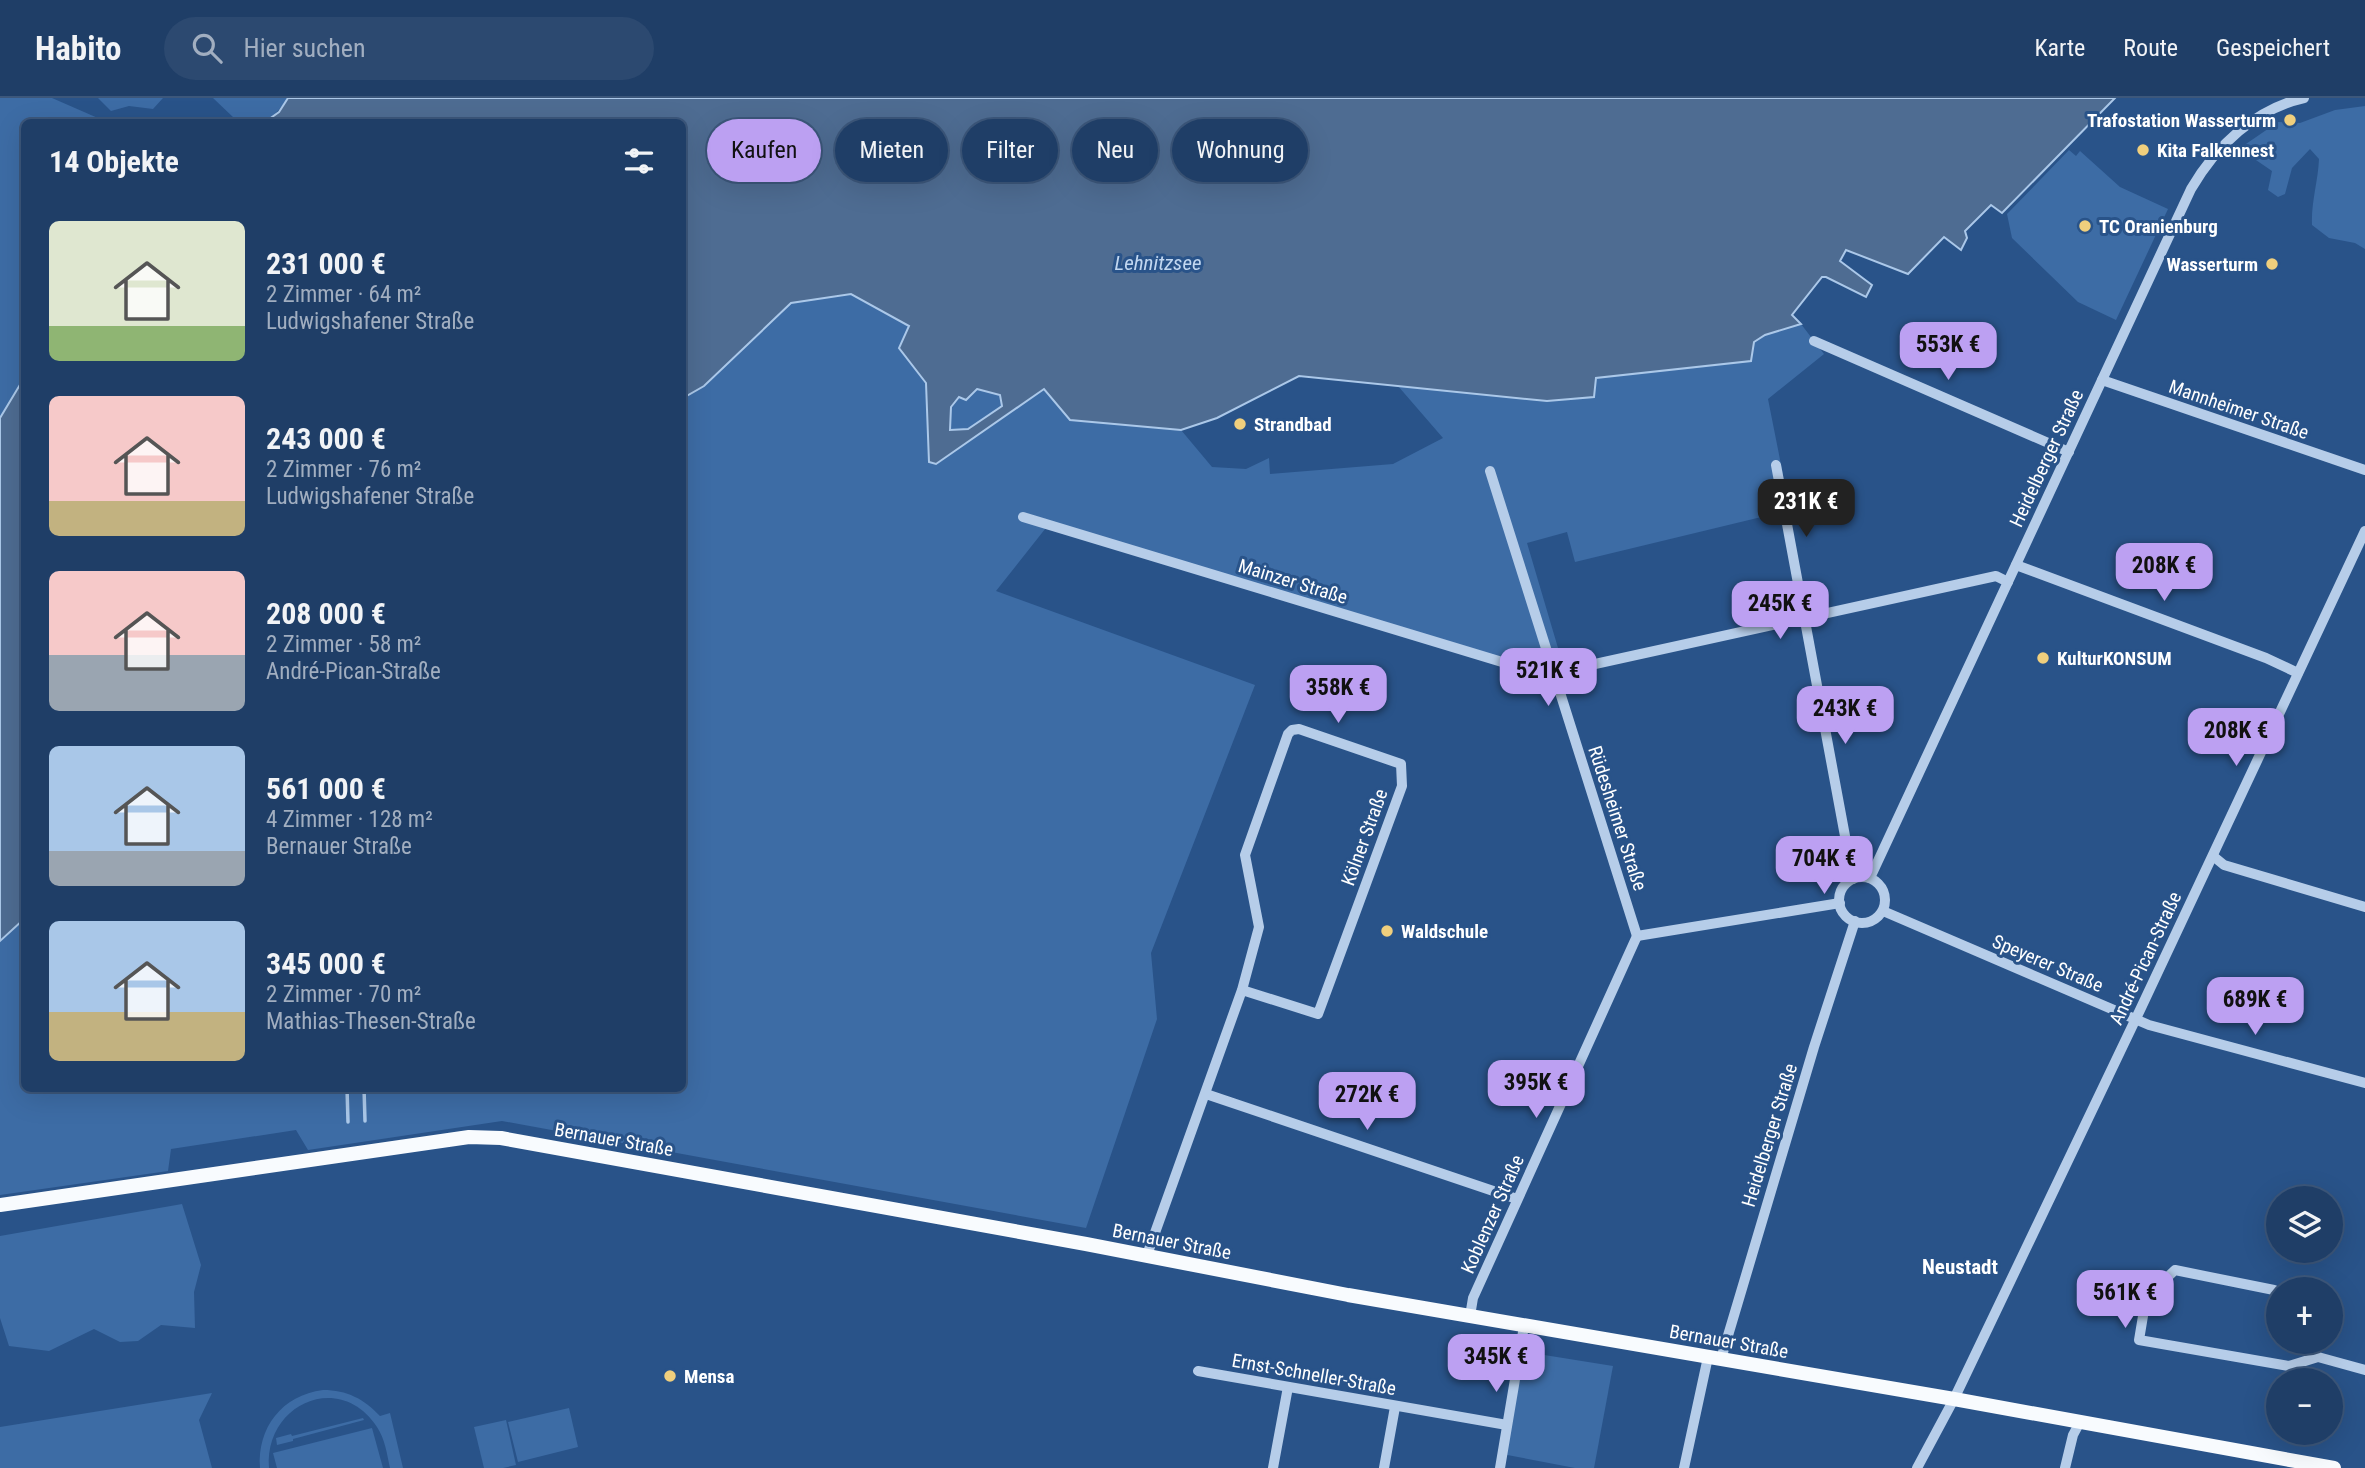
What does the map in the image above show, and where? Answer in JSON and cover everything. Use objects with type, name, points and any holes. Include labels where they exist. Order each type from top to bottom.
[{"type":"main road","name":"Bernauer Straße","points":[[0,1205],[469,1137],[501,1138],[1524,1326],[1954,1399],[2334,1468]]},
{"type":"street","name":"Heidelberger Straße","points":[[1870,878],[2187,198],[2204,167],[2242,128],[2272,109],[2304,98]]},
{"type":"street","points":[[1814,341],[2068,452]]},
{"type":"street","name":"Mannheimer Straße","points":[[2102,380],[2365,470]]},
{"type":"street","points":[[1776,465],[1853,879]]},
{"type":"street","name":"Rüdesheimer Straße","points":[[1490,471],[1637,936]]},
{"type":"street","name":"Mainzer Straße","points":[[1023,517],[1508,664],[1554,675]]},
{"type":"street","name":"André-Pican-Straße","points":[[1917,1468],[1954,1399],[2136,1019],[2365,531]]},
{"type":"street","points":[[2016,565],[2266,658],[2298,673]]},
{"type":"street","points":[[1554,675],[1996,576],[2008,582]]},
{"type":"street","name":"Kölner Straße","points":[[1147,1255],[1242,990],[1259,927],[1245,855],[1287,734],[1299,729],[1401,764],[1402,786],[1318,1014],[1242,990]]},
{"type":"street","points":[[2213,856],[2224,865],[2365,907]]},
{"type":"street","points":[[1870,878],[1882,887],[1885,894],[1883,911],[1866,923],[1855,921],[1845,915],[1840,903],[1842,889],[1853,879],[1870,878]]},
{"type":"street","points":[[1637,936],[1840,903]]},
{"type":"street","name":"Speyerer Straße","points":[[1883,911],[2149,1025],[2365,1083]]},
{"type":"street","name":"Heidelberger Straße","points":[[1684,1468],[1715,1358],[1855,921]]},
{"type":"street","name":"Koblenzer Straße","points":[[1470,1316],[1473,1298],[1637,936]]},
{"type":"street","points":[[1206,1094],[1517,1199]]},
{"type":"street","points":[[2266,1288],[2175,1270],[2146,1298],[2139,1340],[2289,1366],[2318,1357],[2365,1370]]},
{"type":"street","points":[[1500,1468],[1524,1326]]},
{"type":"street","name":"Ernst-Schneller-Straße","points":[[1198,1371],[1507,1425]]},
{"type":"street","points":[[1273,1468],[1288,1387]]},
{"type":"street","points":[[1384,1468],[1395,1407]]},
{"type":"street","points":[[2066,1468],[2073,1435],[2080,1422]]},
{"type":"shaded area","points":[[0,98],[52,98],[100,119],[21,119],[21,383],[0,418]]},
{"type":"shaded area","points":[[98,98],[163,98],[153,109],[129,106],[111,111]]},
{"type":"shaded area","points":[[213,98],[288,98],[268,119],[232,119],[234,118]]},
{"type":"shaded area","points":[[2365,106],[2365,249],[2355,243],[2329,238],[2312,225],[2319,159],[2310,149],[2292,168],[2285,194],[2278,197],[2268,190],[2272,171],[2253,158],[2243,146],[2278,122],[2300,123],[2335,110]]},
{"type":"shaded area","name":"TC Oranienburg","points":[[2069,150],[2076,156],[2080,151],[2120,187],[2168,209],[2116,320],[2078,302],[2012,238],[2007,214]]},
{"type":"shaded area","points":[[851,294],[909,326],[899,348],[926,383],[929,462],[936,464],[1045,388],[1070,420],[1181,430],[1212,467],[1246,469],[1269,458],[1270,474],[1393,464],[1443,438],[1398,386],[1547,401],[1593,397],[1596,378],[1750,361],[1754,342],[1765,335],[1801,324],[1824,354],[1768,399],[1790,510],[1575,562],[1567,532],[1527,543],[1566,675],[1545,675],[1049,524],[996,591],[1255,685],[1151,953],[1157,1019],[1086,1228],[502,1121],[308,1150],[296,1130],[171,1149],[168,1171],[0,1195],[0,941],[21,922],[21,1092],[686,1092],[686,396],[704,386],[791,303]]},
{"type":"shaded area","points":[[977,389],[1000,395],[1003,406],[968,429],[950,430],[950,407],[960,397],[966,399]]},
{"type":"shaded area","points":[[182,1204],[201,1265],[194,1292],[195,1328],[161,1325],[138,1341],[120,1342],[94,1329],[49,1351],[9,1346],[0,1318],[0,1236]]},
{"type":"shaded area","points":[[1519,1351],[1613,1366],[1594,1468],[1575,1468],[1502,1454]]},
{"type":"shaded area","points":[[323,1390],[354,1397],[380,1416],[390,1413],[403,1468],[390,1468],[380,1432],[362,1410],[344,1400],[325,1398],[307,1402],[291,1412],[279,1427],[271,1446],[269,1468],[260,1468],[263,1440],[275,1416],[295,1399]]},
{"type":"shaded area","points":[[212,1393],[199,1420],[212,1468],[0,1468],[0,1427]]},
{"type":"shaded area","points":[[569,1408],[578,1447],[518,1462],[508,1422]]},
{"type":"shaded area","points":[[363,1418],[364,1420],[277,1445],[276,1438]]},
{"type":"shaded area","points":[[506,1420],[516,1465],[484,1468],[474,1427]]},
{"type":"shaded area","points":[[372,1428],[383,1468],[277,1468],[273,1453]]},
{"type":"water","name":"Lehnitzsee","points":[[288,98],[2115,98],[2002,213],[1991,205],[1965,231],[1967,238],[1961,250],[1944,237],[1908,274],[1846,250],[1840,261],[1872,285],[1866,297],[1822,277],[1792,315],[1801,324],[1765,335],[1754,342],[1751,361],[1596,378],[1594,397],[1547,401],[1299,376],[1217,418],[1181,430],[1070,420],[1044,389],[936,464],[929,462],[926,383],[899,348],[909,326],[851,294],[791,303],[704,386],[686,396],[686,119],[269,119],[279,112]],"holes":[[[977,389],[1000,395],[1002,406],[968,429],[950,430],[951,407],[959,397],[966,400]]]},
{"type":"water","points":[[21,383],[21,922],[0,941],[0,418]]},
{"type":"waterway","points":[[347,1092],[348,1122]]},
{"type":"waterway","points":[[364,1092],[365,1121]]},
{"type":"place","name":"Trafostation Wasserturm","points":[[2290,120]]},
{"type":"place","name":"Kita Falkennest","points":[[2143,150]]},
{"type":"place","name":"TC Oranienburg","points":[[2085,226]]},
{"type":"place","name":"Wasserturm","points":[[2272,264]]},
{"type":"place","name":"Strandbad","points":[[1240,424]]},
{"type":"place","name":"KulturKONSUM","points":[[2043,658]]},
{"type":"place","name":"Waldschule","points":[[1387,931]]},
{"type":"place","name":"Mensa","points":[[670,1376]]},
{"type":"district","name":"Neustadt","points":[[1960,1267]]}]
